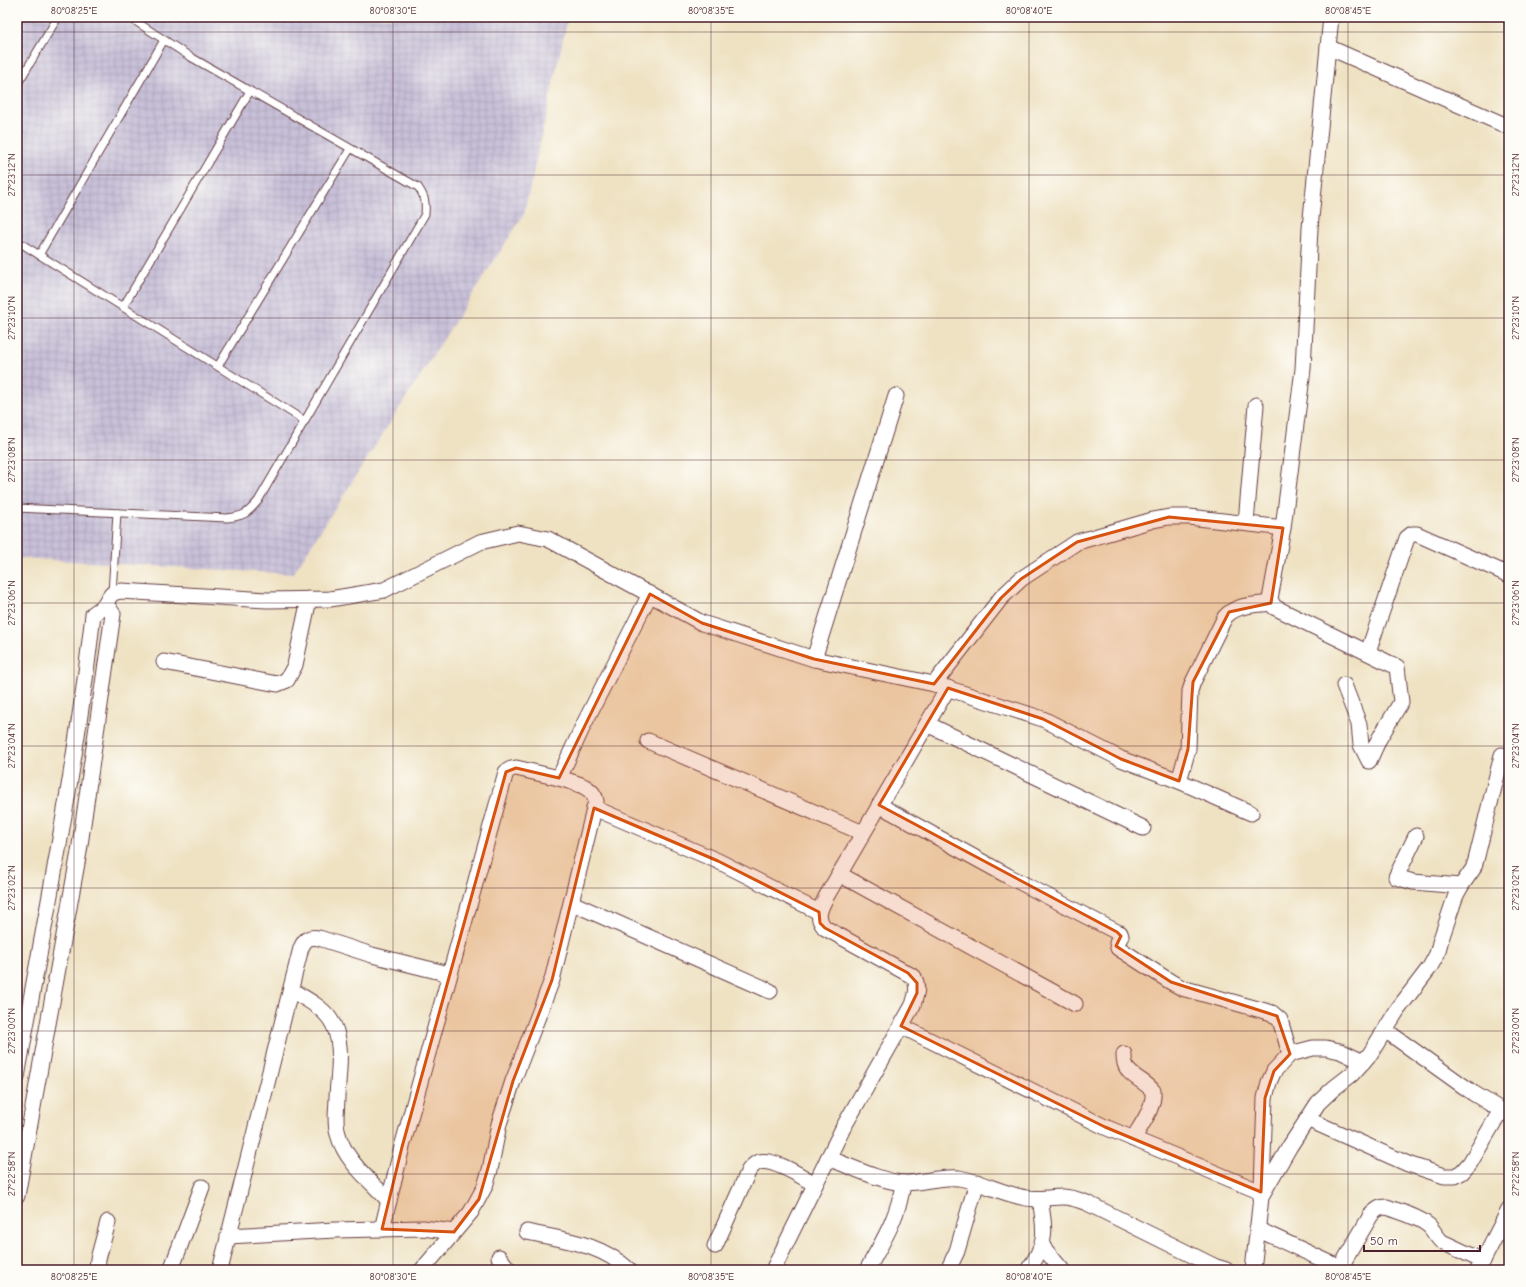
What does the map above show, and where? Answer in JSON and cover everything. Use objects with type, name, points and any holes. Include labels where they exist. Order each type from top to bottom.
[{"type":"street","points":[[1331,17],[1310,228],[1303,369],[1283,528],[1271,593],[1271,603],[1274,607],[1398,667],[1401,702],[1379,739],[1369,761],[1362,745],[1359,724],[1344,685]]},
{"type":"street","points":[[1328,47],[1509,127]]},
{"type":"street","points":[[814,659],[896,396]]},
{"type":"street","points":[[1246,523],[1256,405]]},
{"type":"street","points":[[934,684],[1001,598],[1021,579],[1078,542],[1153,520],[1169,517],[1189,517],[1283,528]]},
{"type":"street","points":[[17,1076],[60,842],[86,673],[93,614],[109,599],[121,591],[267,600],[330,599],[384,590],[480,542],[518,533],[548,540],[702,623],[814,659],[934,684],[1043,719],[1121,759],[1179,781],[1251,813]]},
{"type":"street","points":[[1368,652],[1409,535],[1417,534],[1509,575]]},
{"type":"street","points":[[559,778],[585,722],[650,594]]},
{"type":"street","points":[[17,1196],[79,852],[113,614],[109,599]]},
{"type":"street","points":[[164,662],[277,684],[287,680],[295,665],[309,599]]},
{"type":"street","points":[[1179,781],[1188,749],[1189,699],[1192,687],[1225,616],[1237,608],[1271,603]]},
{"type":"street","points":[[773,1270],[843,1128],[913,1005],[917,993],[917,984],[914,977],[825,928],[820,923],[819,912],[839,874],[948,688]]},
{"type":"street","points":[[927,724],[1143,828]]},
{"type":"street","points":[[648,741],[863,833]]},
{"type":"street","points":[[1261,1195],[1307,1118],[1318,1103],[1352,1074],[1370,1054],[1398,1009],[1430,967],[1437,954],[1441,938],[1461,886],[1473,869],[1502,755]]},
{"type":"street","points":[[382,1229],[402,1147],[506,772],[511,768],[516,768],[559,778],[586,787],[592,791],[596,801],[572,903],[552,980],[503,1111],[485,1186],[471,1212],[422,1270]]},
{"type":"street","points":[[879,805],[1008,876],[1120,933],[1121,936],[1117,943],[1118,948],[1182,988],[1272,1013],[1280,1020],[1290,1054]]},
{"type":"street","points":[[594,808],[718,861],[819,912]]},
{"type":"street","points":[[1416,836],[1396,877],[1413,882],[1461,886]]},
{"type":"street","points":[[839,874],[1075,1004]]},
{"type":"street","points":[[572,903],[770,991]]},
{"type":"street","points":[[220,1270],[304,941],[313,937],[372,956],[449,974]]},
{"type":"street","points":[[291,990],[320,1009],[330,1018],[335,1029],[339,1045],[336,1116],[337,1133],[352,1161],[389,1202]]},
{"type":"street","points":[[901,1026],[1104,1127],[1261,1195]]},
{"type":"street","points":[[1307,1118],[1408,1164],[1444,1176],[1455,1176],[1462,1172],[1470,1163],[1505,1112],[1473,1093],[1385,1030]]},
{"type":"street","points":[[1253,1270],[1261,1195],[1265,1098],[1269,1082],[1274,1071],[1290,1054],[1313,1048],[1326,1048],[1340,1051],[1363,1062]]},
{"type":"street","points":[[1124,1054],[1124,1064],[1128,1070],[1152,1089],[1154,1096],[1150,1108],[1133,1139]]},
{"type":"street","points":[[828,1158],[882,1178],[903,1183],[948,1178],[977,1182],[1015,1196],[1040,1199],[1064,1197],[1087,1203],[1219,1269]]},
{"type":"street","points":[[715,1246],[750,1170],[757,1162],[775,1164],[815,1184]]},
{"type":"street","points":[[948,1270],[957,1251],[977,1182]]},
{"type":"street","points":[[867,1270],[894,1222],[899,1207],[903,1183]]},
{"type":"street","points":[[171,1270],[202,1187]]},
{"type":"street","points":[[1028,1270],[1036,1259],[1042,1246],[1044,1235],[1040,1199]]},
{"type":"street","points":[[1257,1230],[1343,1269],[1371,1215],[1376,1210],[1382,1207],[1387,1207],[1423,1222],[1429,1226],[1437,1238],[1442,1242],[1481,1265],[1509,1210]]},
{"type":"street","points":[[97,1270],[98,1259],[108,1222]]},
{"type":"street","points":[[228,1236],[424,1228],[454,1232]]},
{"type":"street","points":[[527,1232],[602,1250],[629,1270]]},
{"type":"street","points":[[1042,1246],[1062,1270]]},
{"type":"street","points":[[499,1257],[509,1270]]},
{"type":"lane","points":[[17,85],[58,17]]},
{"type":"lane","points":[[17,508],[227,518],[240,517],[248,512],[258,501],[425,214],[426,202],[424,195],[418,187],[190,56],[129,17]]},
{"type":"lane","points":[[39,255],[164,40]]},
{"type":"lane","points":[[123,307],[250,91]]},
{"type":"lane","points":[[218,366],[350,149]]},
{"type":"lane","points":[[17,241],[305,421]]},
{"type":"lane","points":[[109,599],[117,513]]},
{"type":"highlighted area","points":[[1169,517],[1283,528],[1271,603],[1229,612],[1193,682],[1188,749],[1179,781],[1121,759],[1043,719],[948,688],[879,805],[1117,932],[1121,936],[1116,946],[1171,982],[1277,1016],[1290,1054],[1274,1071],[1265,1098],[1261,1192],[1105,1127],[901,1026],[917,993],[917,983],[908,973],[825,928],[820,923],[819,912],[718,861],[594,808],[552,980],[513,1081],[479,1199],[454,1232],[382,1229],[402,1147],[506,772],[516,768],[559,778],[650,594],[702,623],[814,659],[934,684],[1001,598],[1021,579],[1077,542]]},
{"type":"shaded area","points":[[17,17],[568,17],[524,214],[293,574],[17,558]]}]
